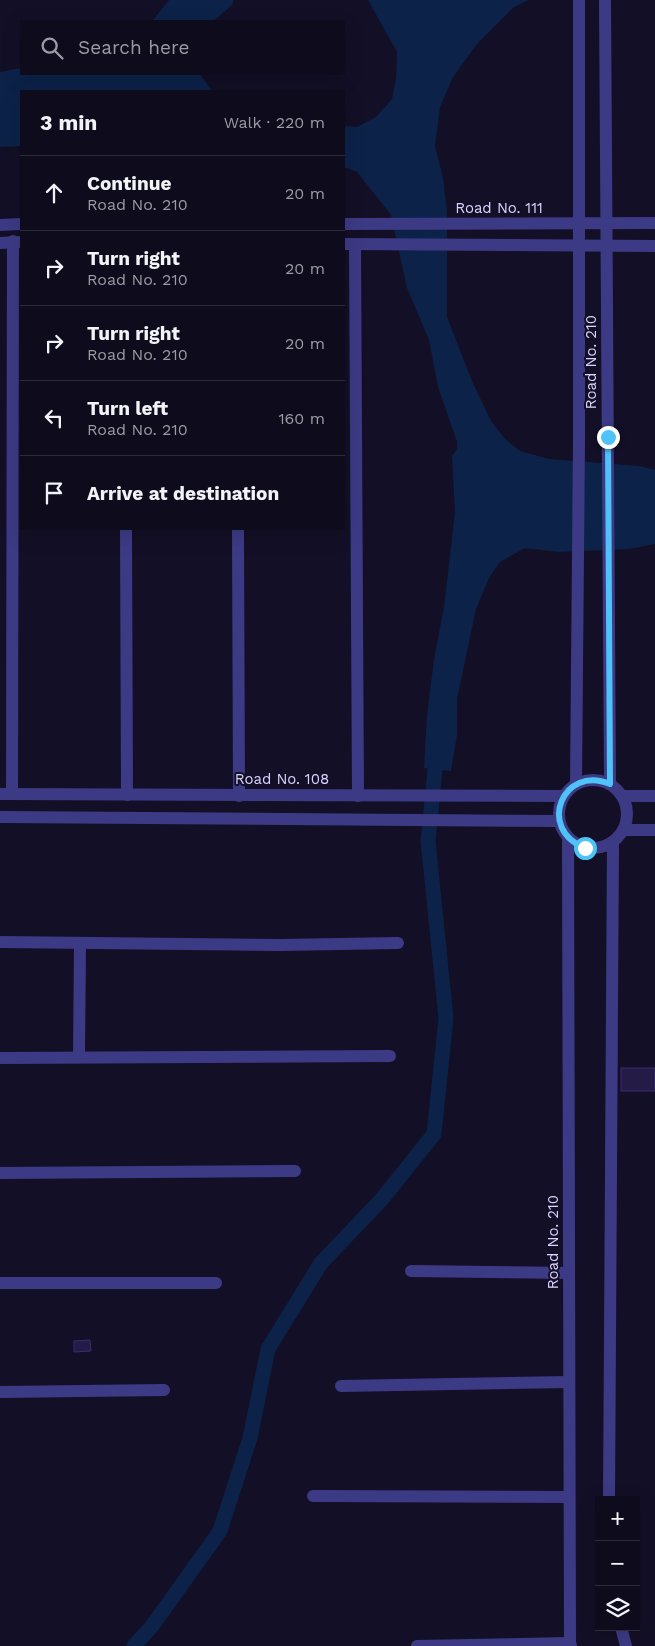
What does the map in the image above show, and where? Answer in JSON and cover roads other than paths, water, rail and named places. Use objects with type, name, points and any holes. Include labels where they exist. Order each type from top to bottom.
[{"type":"street","name":"Road No. 210","points":[[576,784],[579,438],[579,2]]},
{"type":"street","name":"Road No. 210","points":[[605,3],[610,784]]},
{"type":"street","name":"Road No. 111","points":[[345,224],[655,223]]},
{"type":"street","points":[[0,225],[20,224]]},
{"type":"street","points":[[6,794],[11,242]]},
{"type":"street","points":[[358,796],[349,244],[655,246]]},
{"type":"street","points":[[126,530],[127,795]]},
{"type":"street","points":[[238,530],[239,796]]},
{"type":"street","points":[[0,817],[559,821],[560,804],[563,796],[576,784],[593,780],[610,784],[622,796],[626,804],[627,813],[623,830],[613,842],[595,848],[585,848],[568,838]]},
{"type":"street","name":"Road No. 108","points":[[6,794],[563,796]]},
{"type":"street","points":[[622,796],[655,796]]},
{"type":"street","name":"Road No. 210","points":[[559,821],[562,830],[568,838],[570,1645]]},
{"type":"street","points":[[623,830],[655,830]]},
{"type":"street","points":[[608,1496],[613,842]]},
{"type":"street","points":[[0,942],[398,943]]},
{"type":"street","points":[[80,943],[80,1057]]},
{"type":"street","points":[[0,1058],[390,1056]]},
{"type":"street","points":[[0,1173],[295,1171]]},
{"type":"street","points":[[410,1271],[569,1273]]},
{"type":"street","points":[[0,1283],[216,1283]]},
{"type":"street","points":[[341,1386],[569,1382]]},
{"type":"street","points":[[0,1392],[164,1390]]},
{"type":"street","points":[[313,1496],[569,1497]]},
{"type":"street","points":[[623,1631],[626,1646]]},
{"type":"street","points":[[417,1646],[570,1645]]},
{"type":"water","points":[[169,0],[224,0],[213,20],[152,20]]},
{"type":"water","points":[[368,0],[529,0],[514,7],[477,44],[453,77],[440,107],[435,146],[443,178],[447,210],[447,317],[472,381],[491,421],[505,439],[520,451],[549,459],[639,466],[655,470],[655,544],[630,549],[558,552],[525,548],[500,562],[489,578],[476,609],[457,699],[457,735],[451,771],[424,768],[427,715],[434,659],[444,607],[455,512],[452,456],[457,449],[457,442],[438,387],[429,340],[407,288],[391,215],[357,172],[345,167],[345,126],[357,127],[376,117],[392,99],[396,78],[397,52]]},
{"type":"water","points":[[20,68],[20,75],[201,75],[211,90],[20,90],[20,146],[0,147],[0,72]]},
{"type":"waterway","points":[[203,20],[226,0]]},
{"type":"waterway","points":[[134,1646],[152,1626],[220,1531],[250,1438],[268,1349],[321,1263],[382,1199],[434,1134],[446,1018],[428,841],[437,749]]}]
